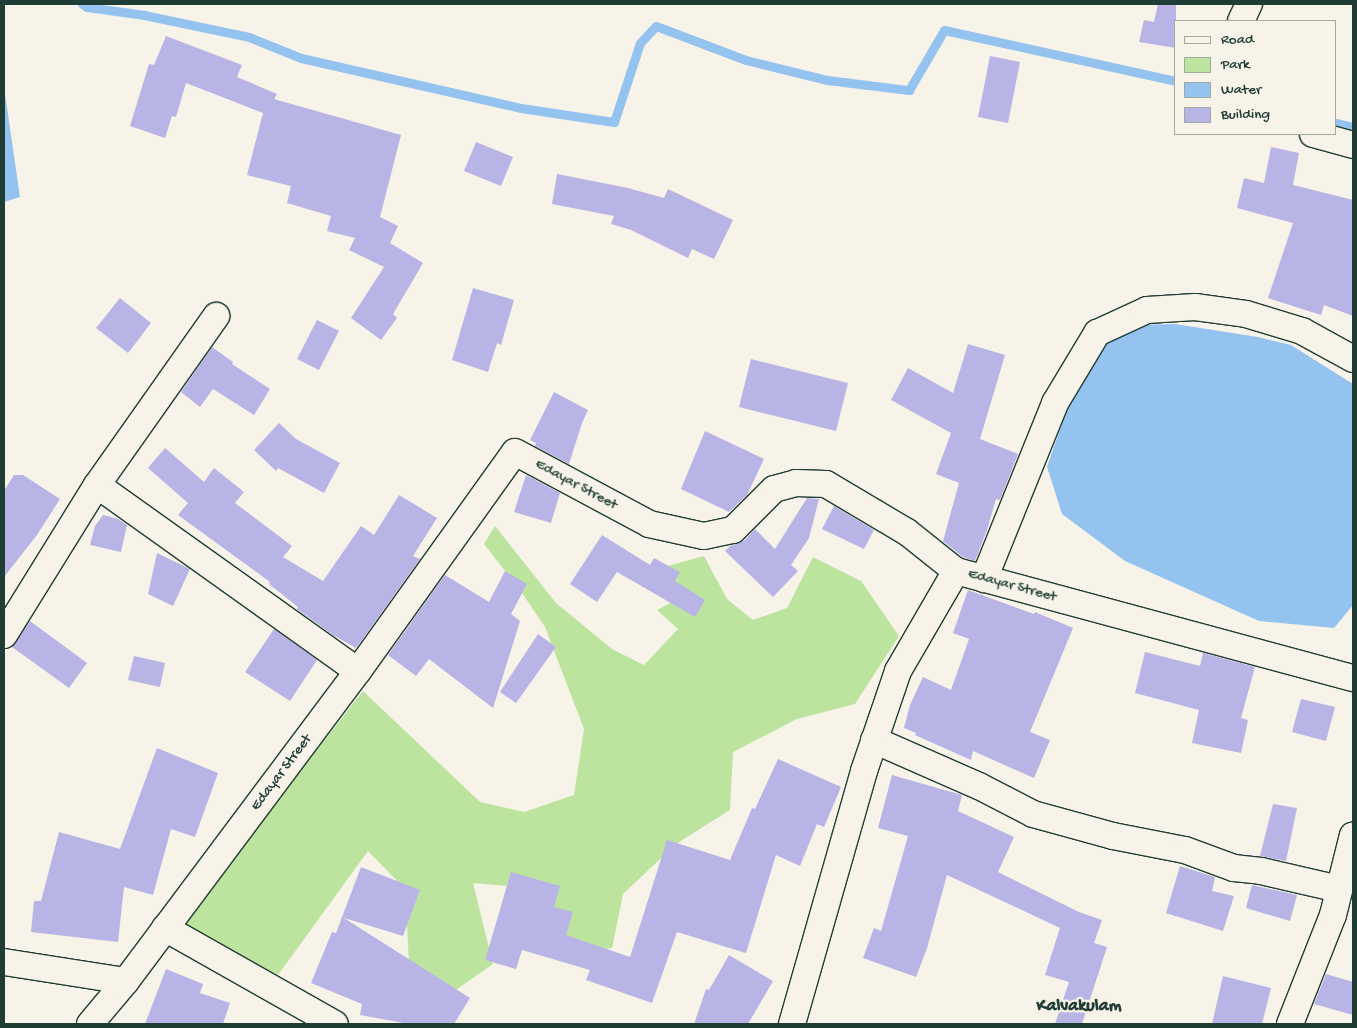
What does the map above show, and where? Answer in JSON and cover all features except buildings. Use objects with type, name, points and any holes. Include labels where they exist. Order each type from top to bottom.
[{"type":"street","points":[[1242,20],[1250,4]]},
{"type":"street","points":[[1317,135],[1353,145]]},
{"type":"street","points":[[984,580],[1054,403],[1097,332],[1146,310],[1195,307],[1246,314],[1302,331],[1353,359]]},
{"type":"street","points":[[4,635],[97,485],[216,316]]},
{"type":"street","name":"Edayar Street","points":[[90,1024],[126,981],[358,671],[516,452],[649,524],[704,536],[733,530],[774,489],[796,483],[826,484],[907,532],[956,571],[1353,678]]},
{"type":"street","points":[[97,485],[358,671]]},
{"type":"street","points":[[792,1024],[874,740],[898,671],[956,571]]},
{"type":"street","points":[[874,740],[980,786],[1033,814],[1113,836],[1185,850],[1234,868],[1261,871],[1339,889]]},
{"type":"street","points":[[1290,1024],[1333,915],[1353,835]]},
{"type":"street","points":[[166,928],[335,1024]]},
{"type":"street","points":[[4,962],[126,981]]},
{"type":"green space","points":[[495,526],[556,603],[612,649],[644,665],[678,629],[657,610],[680,598],[664,567],[704,556],[727,599],[753,620],[787,608],[813,557],[861,581],[899,636],[855,704],[797,719],[733,752],[730,810],[676,844],[623,894],[612,948],[571,953],[529,888],[473,883],[493,964],[453,992],[409,964],[405,889],[368,851],[278,975],[181,923],[363,691],[480,802],[524,812],[574,795],[584,729],[545,627],[520,590],[484,544]]},
{"type":"water","points":[[4,87],[20,197],[4,202]]},
{"type":"water","points":[[1175,324],[1258,337],[1291,345],[1353,384],[1353,605],[1334,628],[1259,621],[1125,561],[1062,514],[1047,467],[1065,414],[1095,355],[1127,325]]},
{"type":"waterway","points":[[82,4],[87,7],[144,15],[249,37],[301,58],[521,108],[614,122],[640,43],[656,26],[746,60],[827,80],[909,90],[944,30],[1174,81]]},
{"type":"waterway","points":[[1337,123],[1353,127]]},
{"type":"district","name":"Kalvakulam","points":[[1079,1007]]}]
